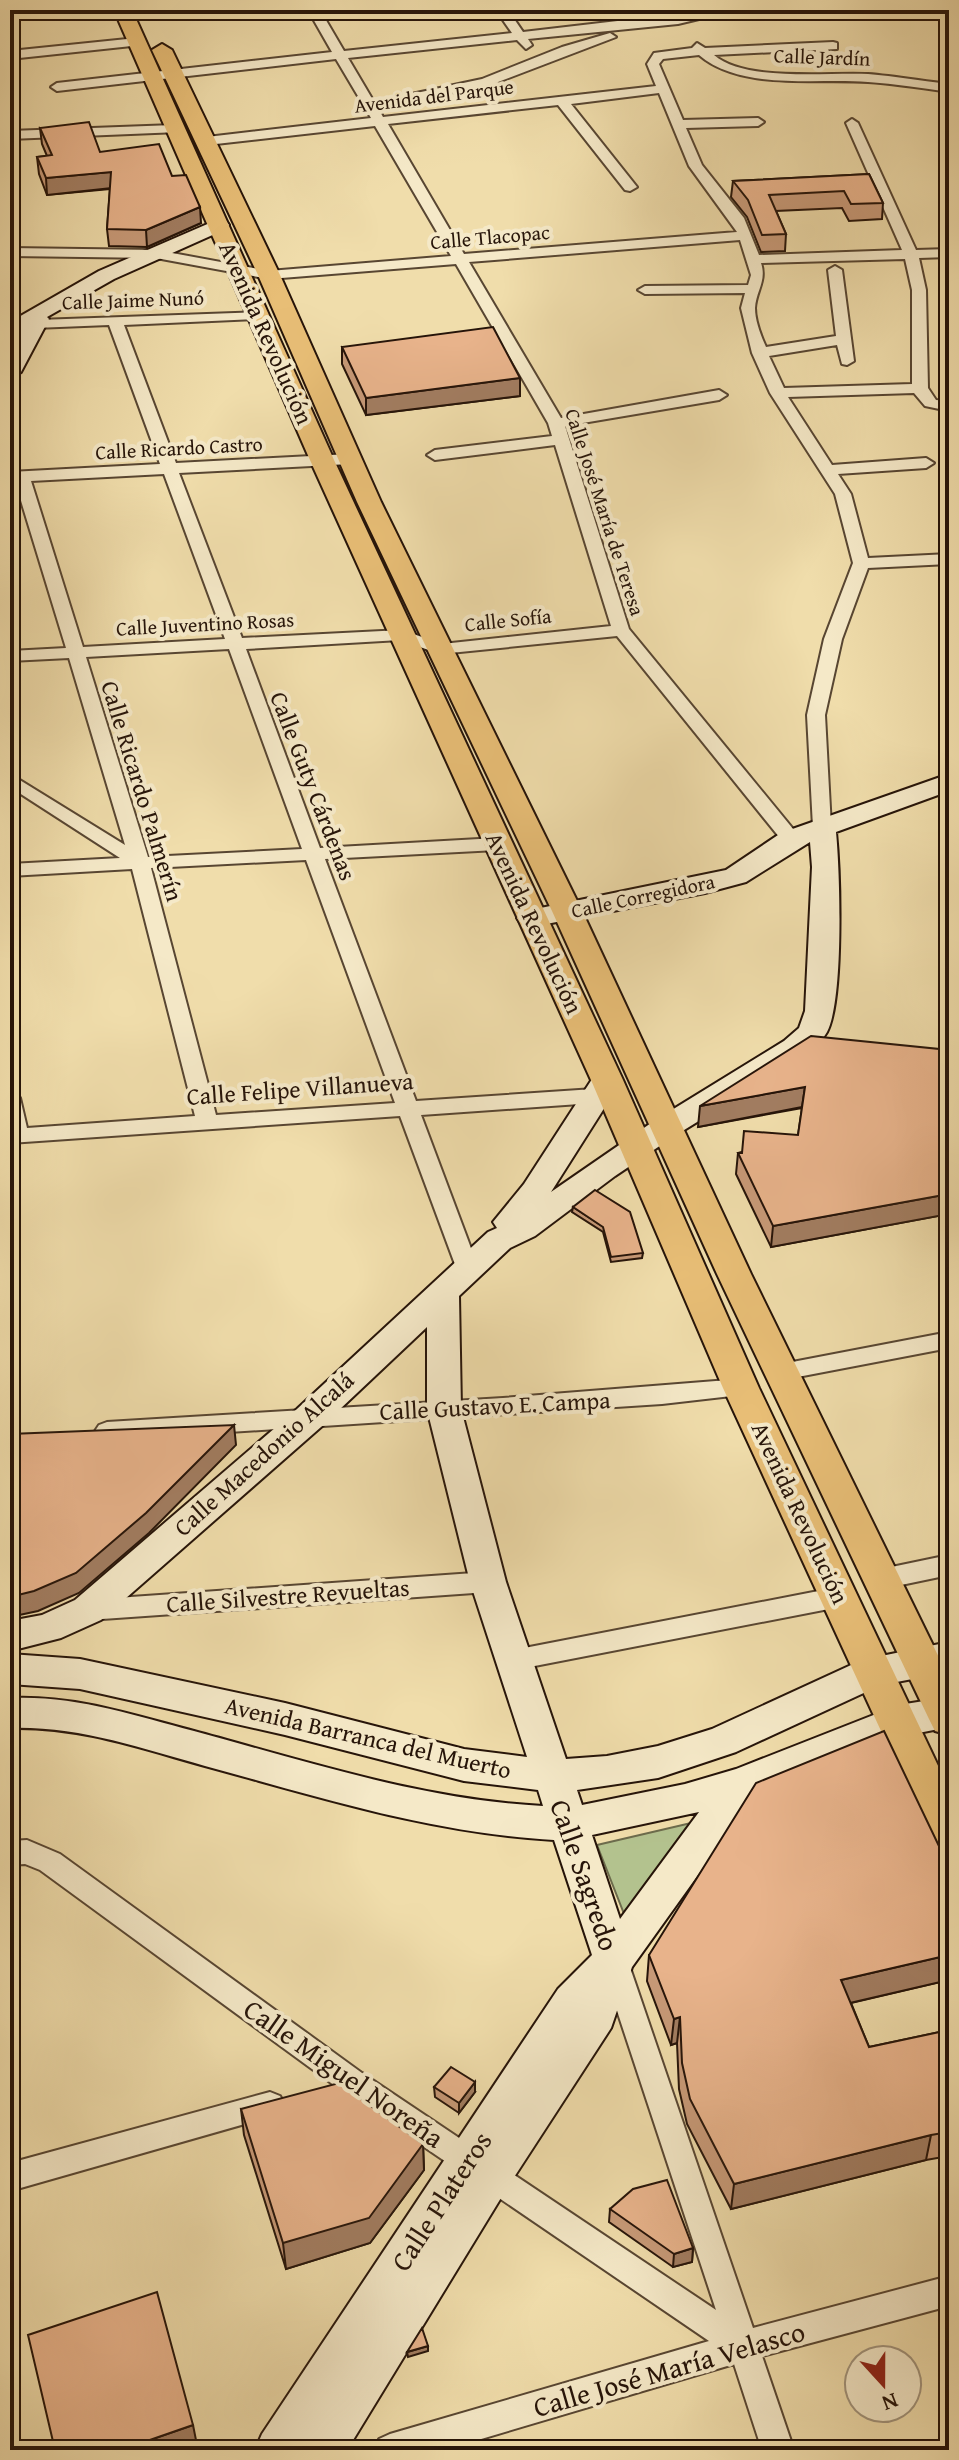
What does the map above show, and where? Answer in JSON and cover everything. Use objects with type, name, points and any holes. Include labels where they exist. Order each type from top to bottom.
[{"type":"main road","name":"Avenida Revolución","points":[[123,10],[137,42],[207,141],[350,459],[567,911],[665,1128],[782,1372],[882,1579],[935,1659],[948,1715]]},
{"type":"main road","name":"Avenida Revolución","points":[[144,10],[174,129],[531,918],[600,1088],[636,1147],[741,1388],[949,1833]]},
{"type":"main road","points":[[200,187],[226,183]]},
{"type":"street","name":"Calle José María de Teresa","points":[[314,10],[556,423],[621,630],[791,839]]},
{"type":"street","points":[[502,10],[539,62]]},
{"type":"street","points":[[57,87],[731,10]]},
{"type":"street","points":[[804,10],[949,15]]},
{"type":"street","points":[[677,18],[699,51]]},
{"type":"street","points":[[371,106],[486,82],[592,41],[677,18]]},
{"type":"street","points":[[10,55],[137,42]]},
{"type":"street","points":[[762,856],[792,852],[811,857],[824,847],[816,715],[833,639],[861,563],[843,494],[778,393],[759,353],[748,308],[758,275],[746,235],[737,218],[696,166],[653,60],[670,53],[833,46]]},
{"type":"street","name":"Calle Jardín","points":[[699,51],[718,65],[748,74],[870,78],[949,88]]},
{"type":"street","name":"Avenida del Parque","points":[[207,141],[665,89]]},
{"type":"street","points":[[562,101],[630,187]]},
{"type":"street","points":[[677,124],[758,122]]},
{"type":"street","points":[[852,123],[911,254],[919,290],[920,388],[924,400],[930,404],[949,406]]},
{"type":"street","points":[[10,135],[174,129]]},
{"type":"street","points":[[10,372],[23,325],[156,254],[219,225]]},
{"type":"street","name":"Calle Tlacopac","points":[[10,252],[156,254],[269,275],[746,235]]},
{"type":"street","points":[[754,259],[949,253]]},
{"type":"street","points":[[835,270],[847,361]]},
{"type":"street","points":[[645,290],[753,289]]},
{"type":"street","name":"Calle Jaime Nunó","points":[[23,325],[257,315]]},
{"type":"street","name":"Calle Guty Cárdenas","points":[[115,321],[173,469],[234,645],[405,1107],[455,1279]]},
{"type":"street","points":[[759,353],[845,339]]},
{"type":"street","points":[[778,393],[920,388]]},
{"type":"street","points":[[556,423],[719,395]]},
{"type":"street","points":[[435,455],[561,440]]},
{"type":"street","name":"Calle Ricardo Castro","points":[[16,477],[350,459]]},
{"type":"street","points":[[829,470],[926,463]]},
{"type":"street","name":"Calle Ricardo Palmerín","points":[[16,477],[75,652],[140,863],[207,1122]]},
{"type":"street","points":[[861,563],[949,559]]},
{"type":"street","name":"Calle Sofía","points":[[402,635],[440,649],[621,630]]},
{"type":"street","name":"Calle Juventino Rosas","points":[[10,656],[402,635]]},
{"type":"street","points":[[10,779],[140,863]]},
{"type":"street","name":"Calle Corregidora","points":[[531,918],[705,885],[736,876],[791,839],[824,847],[949,782]]},
{"type":"street","points":[[10,870],[497,844]]},
{"type":"street","name":"Calle Macedonio Alcalá","points":[[10,1636],[58,1624],[88,1610],[309,1418],[499,1240],[524,1228],[604,1168],[665,1128],[795,1048],[812,1032],[820,1011],[824,847]]},
{"type":"street","name":"Calle Macedonio Alcalá","points":[[499,1240],[511,1219],[535,1192],[566,1146],[600,1088]]},
{"type":"street","name":"Calle Felipe Villanueva","points":[[14,1135],[405,1107],[600,1088]]},
{"type":"street","points":[[10,1098],[14,1135]]},
{"type":"street","points":[[566,1146],[579,1158],[604,1168]]},
{"type":"street","name":"Calle Sagredo","points":[[455,1279],[444,1409],[488,1582],[778,2450]]},
{"type":"street","points":[[782,1372],[949,1340]]},
{"type":"street","name":"Calle Gustavo E. Campa","points":[[89,1432],[573,1403],[741,1388]]},
{"type":"street","points":[[882,1579],[949,1565]]},
{"type":"street","name":"Calle Silvestre Revueltas","points":[[88,1610],[488,1582]]},
{"type":"street","points":[[514,1660],[839,1597]]},
{"type":"street","name":"Avenida Barranca del Muerto","points":[[10,1669],[80,1674],[285,1719],[464,1765],[551,1776],[607,1772],[658,1762],[723,1741],[875,1671],[935,1659]]},
{"type":"street","name":"Avenida Barranca del Muerto","points":[[10,1713],[80,1716],[267,1764],[417,1807],[491,1820],[567,1824],[630,1814],[742,1783],[899,1721],[948,1715]]},
{"type":"street","points":[[267,1764],[285,1719]]},
{"type":"street","name":"Calle Plateros","points":[[278,2450],[480,2167],[596,2015],[614,1960],[742,1783]]},
{"type":"street","name":"Calle Miguel Noreña","points":[[19,1852],[50,1862],[352,2082],[743,2346]]},
{"type":"street","points":[[323,2090],[352,2082]]},
{"type":"street","points":[[10,2177],[293,2098]]},
{"type":"street","name":"Calle Plateros","points":[[321,2450],[480,2167]]},
{"type":"street","name":"Calle José María Velasco","points":[[390,2450],[743,2346],[949,2291]]},
{"type":"green space","points":[[691,1823],[630,1929],[597,1845]]},
{"type":"building","points":[[89,122],[100,152],[159,144],[172,176],[186,175],[200,207],[146,230],[107,229],[111,172],[46,178],[37,157],[52,155],[40,128]]},
{"type":"building","points":[[869,174],[883,203],[851,204],[844,191],[769,195],[786,234],[762,235],[748,200],[733,181]]},
{"type":"building","points":[[493,327],[520,378],[366,398],[342,347]]},
{"type":"building","points":[[811,1036],[949,1050],[949,1194],[773,1226],[738,1153],[742,1153],[744,1131],[798,1135],[805,1087],[700,1106]]},
{"type":"building","points":[[595,1190],[630,1212],[643,1253],[611,1257],[603,1227],[573,1207]]},
{"type":"building","points":[[234,1425],[146,1513],[76,1573],[34,1591],[10,1597],[10,1434]]},
{"type":"building","points":[[884,1731],[949,1867],[949,1955],[841,1980],[869,2047],[949,2030],[949,2132],[734,2184],[690,2099],[682,2063],[680,2017],[674,2019],[649,1955],[756,1783]]},
{"type":"building","points":[[451,2067],[475,2082],[459,2103],[434,2087]]},
{"type":"building","points":[[339,2083],[423,2144],[369,2218],[283,2243],[241,2109]]},
{"type":"building","points":[[667,2180],[693,2248],[674,2254],[610,2209],[633,2189]]},
{"type":"building","points":[[157,2292],[193,2425],[121,2450],[55,2450],[28,2335]]},
{"type":"building","points":[[422,2328],[428,2346],[407,2352]]}]
